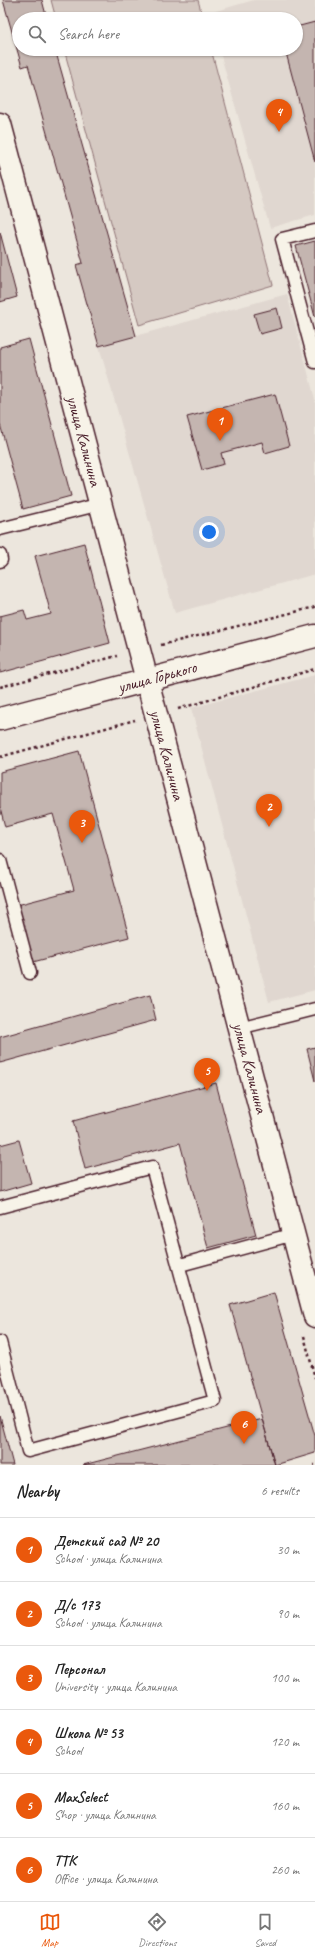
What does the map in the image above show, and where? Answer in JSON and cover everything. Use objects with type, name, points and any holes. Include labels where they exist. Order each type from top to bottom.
[{"type":"street","name":"улица Калинина","points":[[0,124],[315,1316]]},
{"type":"street","name":"улица Горького","points":[[0,719],[147,679],[315,636]]},
{"type":"lane","points":[[315,230],[282,240],[315,362]]},
{"type":"lane","points":[[0,529],[101,504]]},
{"type":"lane","points":[[0,555],[2,560],[0,561]]},
{"type":"lane","points":[[0,860],[30,973]]},
{"type":"lane","points":[[239,1028],[315,1009]]},
{"type":"lane","points":[[0,1207],[152,1167],[180,1265],[215,1401],[28,1451],[0,1342]]},
{"type":"lane","points":[[180,1265],[294,1234]]},
{"type":"path","points":[[161,644],[315,607]]},
{"type":"path","points":[[0,687],[122,654]]},
{"type":"path","points":[[178,709],[315,669]]},
{"type":"path","points":[[0,757],[139,719]]},
{"type":"shaded area","points":[[51,0],[198,0],[201,12],[54,12]]},
{"type":"shaded area","points":[[254,0],[315,0],[315,215],[270,228],[221,56],[303,56],[303,12],[212,12]]},
{"type":"shaded area","points":[[66,56],[213,56],[273,285],[139,325]]},
{"type":"shaded area","points":[[287,294],[315,399],[315,574],[175,613],[99,346]]},
{"type":"shaded area","points":[[315,675],[315,990],[269,1002],[191,708]]},
{"type":"building","points":[[3,0],[42,0],[45,12],[12,12],[12,32]]},
{"type":"building","points":[[315,22],[315,162],[287,56],[303,56],[303,25]]},
{"type":"building","points":[[19,56],[57,56],[136,336],[99,346],[76,265],[83,263],[28,65],[22,67]]},
{"type":"building","points":[[0,232],[17,297],[0,302]]},
{"type":"building","points":[[315,241],[315,317],[296,246]]},
{"type":"building","points":[[277,308],[282,328],[260,334],[254,314]]},
{"type":"building","points":[[29,339],[71,496],[23,509],[0,424],[0,347]]},
{"type":"building","points":[[275,394],[289,446],[265,453],[262,442],[221,453],[224,464],[202,470],[187,417]]},
{"type":"building","points":[[84,543],[110,643],[0,673],[0,616],[24,610],[27,620],[51,614],[35,556]]},
{"type":"building","points":[[79,751],[129,937],[33,962],[17,905],[74,890],[53,814],[5,827],[0,807],[0,772]]},
{"type":"building","points":[[150,995],[156,1020],[0,1063],[0,1037]]},
{"type":"building","points":[[315,1047],[315,1081],[307,1049]]},
{"type":"building","points":[[216,1083],[256,1235],[208,1248],[180,1143],[85,1169],[73,1121]]},
{"type":"building","points":[[19,1140],[31,1183],[0,1192],[0,1145]]},
{"type":"building","points":[[274,1292],[315,1436],[315,1453],[275,1465],[230,1305]]},
{"type":"building","points":[[0,1416],[13,1465],[0,1465]]},
{"type":"building","points":[[262,1419],[275,1465],[83,1465]]},
{"type":"place","name":"Школа № 53","points":[[279,132]]},
{"type":"place","name":"Детский сад № 20","points":[[220,441]]},
{"type":"place","name":"Д/с 173","points":[[269,827]]},
{"type":"place","name":"Персонал","points":[[82,843]]},
{"type":"place","name":"MaxSelect","points":[[207,1091]]},
{"type":"place","name":"ТТК","points":[[244,1444]]}]
